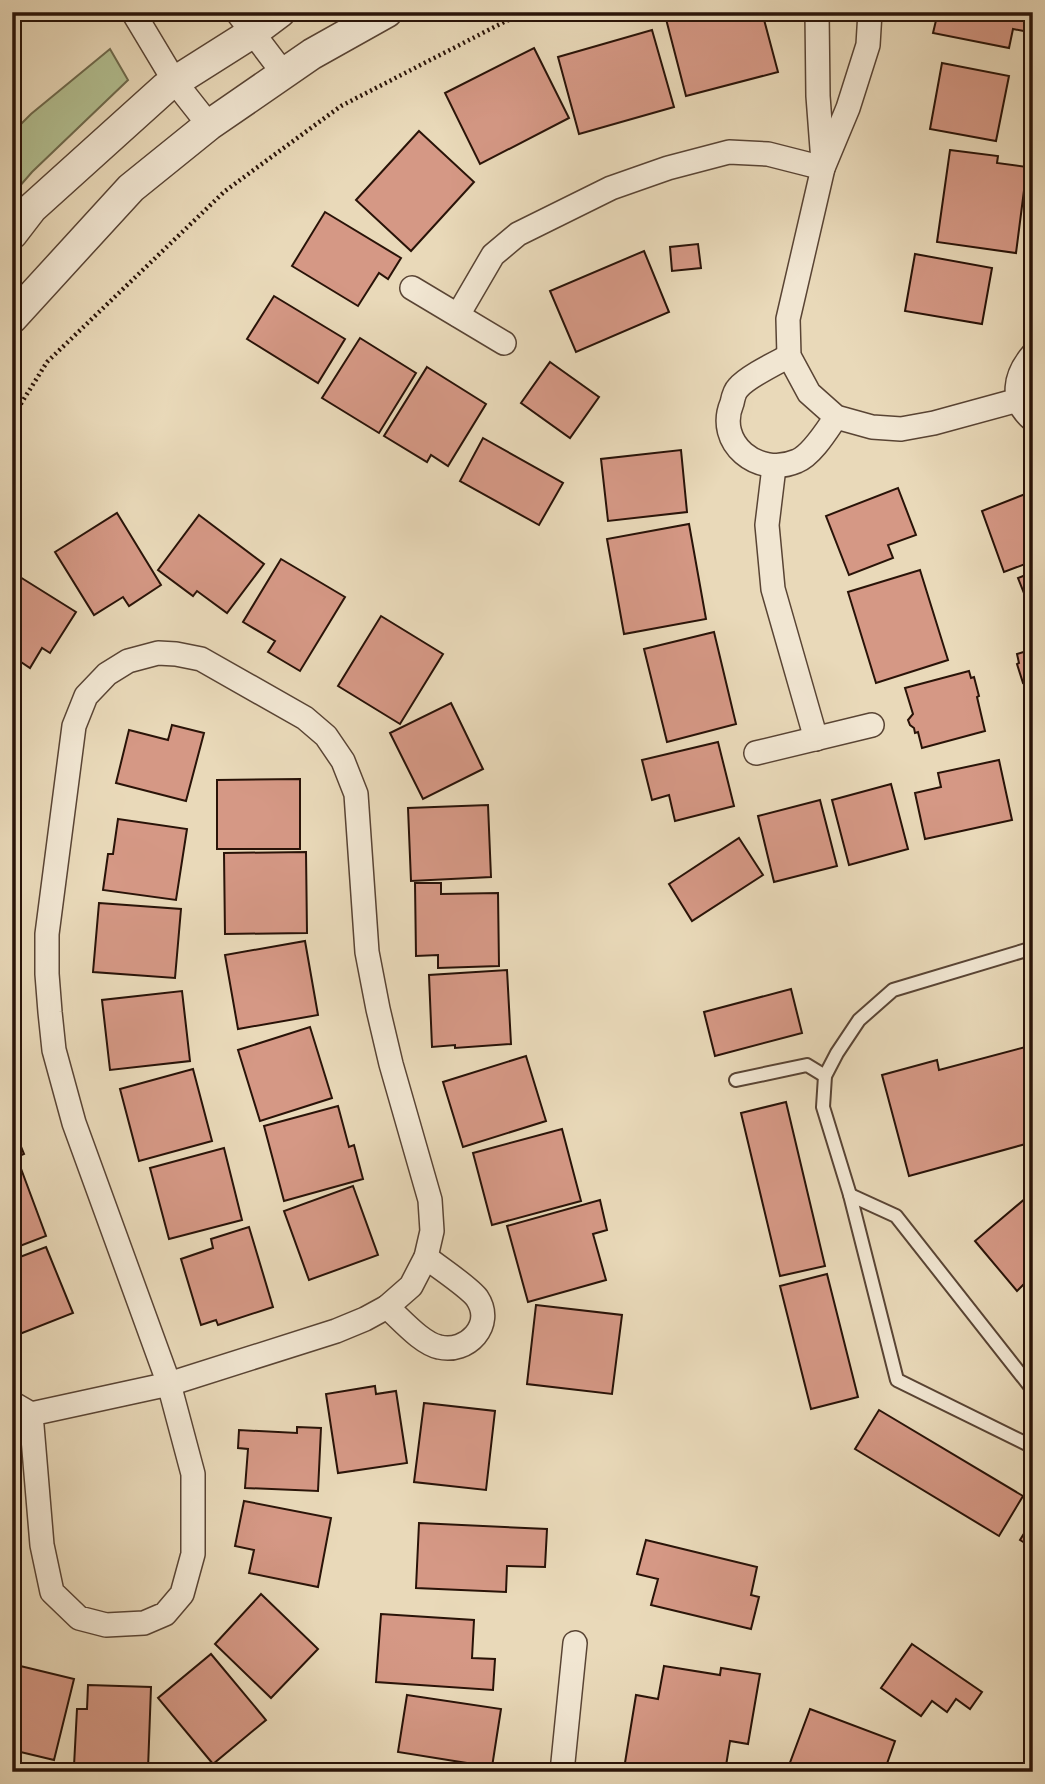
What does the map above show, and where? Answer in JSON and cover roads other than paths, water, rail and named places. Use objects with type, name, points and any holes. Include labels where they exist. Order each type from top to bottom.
[{"type":"street","points":[[133,12],[175,82],[209,125]]},
{"type":"street","points":[[12,234],[32,208],[165,88],[245,23],[280,12]]},
{"type":"street","points":[[12,318],[131,188],[209,125],[312,54],[387,12]]},
{"type":"street","points":[[817,12],[818,96],[823,168]]},
{"type":"street","points":[[870,12],[868,45],[848,108],[823,168],[788,319],[789,356],[809,393],[836,417],[872,427],[901,429],[934,423],[1018,400]]},
{"type":"street","points":[[245,23],[284,74]]},
{"type":"street","points":[[458,315],[493,256],[517,234],[611,188],[668,168],[729,152],[768,154],[823,168]]},
{"type":"street","points":[[412,288],[504,343]]},
{"type":"street","points":[[1033,354],[1021,369],[1017,386],[1018,400],[1033,420]]},
{"type":"street","points":[[789,356],[759,372],[738,388],[727,413],[732,439],[749,459],[774,467],[799,461],[818,442],[836,417]]},
{"type":"street","points":[[774,467],[767,525],[773,589],[816,739]]},
{"type":"street","points":[[21,1409],[51,1592],[79,1618],[106,1625],[144,1623],[165,1614],[182,1594],[193,1555],[193,1474],[169,1384],[74,1123],[54,1050],[47,974],[47,934],[74,726],[86,696],[107,674],[128,661],[158,653],[201,659],[304,718],[326,736],[343,761],[356,794],[368,952],[378,1009],[430,1200],[432,1231],[426,1257],[411,1286],[387,1307],[365,1320],[336,1331],[169,1384],[21,1409]]},
{"type":"street","points":[[756,754],[872,725]]},
{"type":"street","points":[[387,1307],[416,1334],[436,1347],[453,1349],[471,1340],[481,1328],[484,1312],[476,1296],[426,1257]]},
{"type":"street","points":[[12,1430],[21,1409]]},
{"type":"street","points":[[562,1772],[575,1643]]},
{"type":"lane","points":[[1033,948],[893,990],[859,1020],[837,1053],[825,1076],[822,1107],[850,1195],[897,1380],[1033,1447]]},
{"type":"lane","points":[[736,1080],[807,1065],[825,1076]]},
{"type":"lane","points":[[850,1195],[896,1216],[1033,1390]]}]
